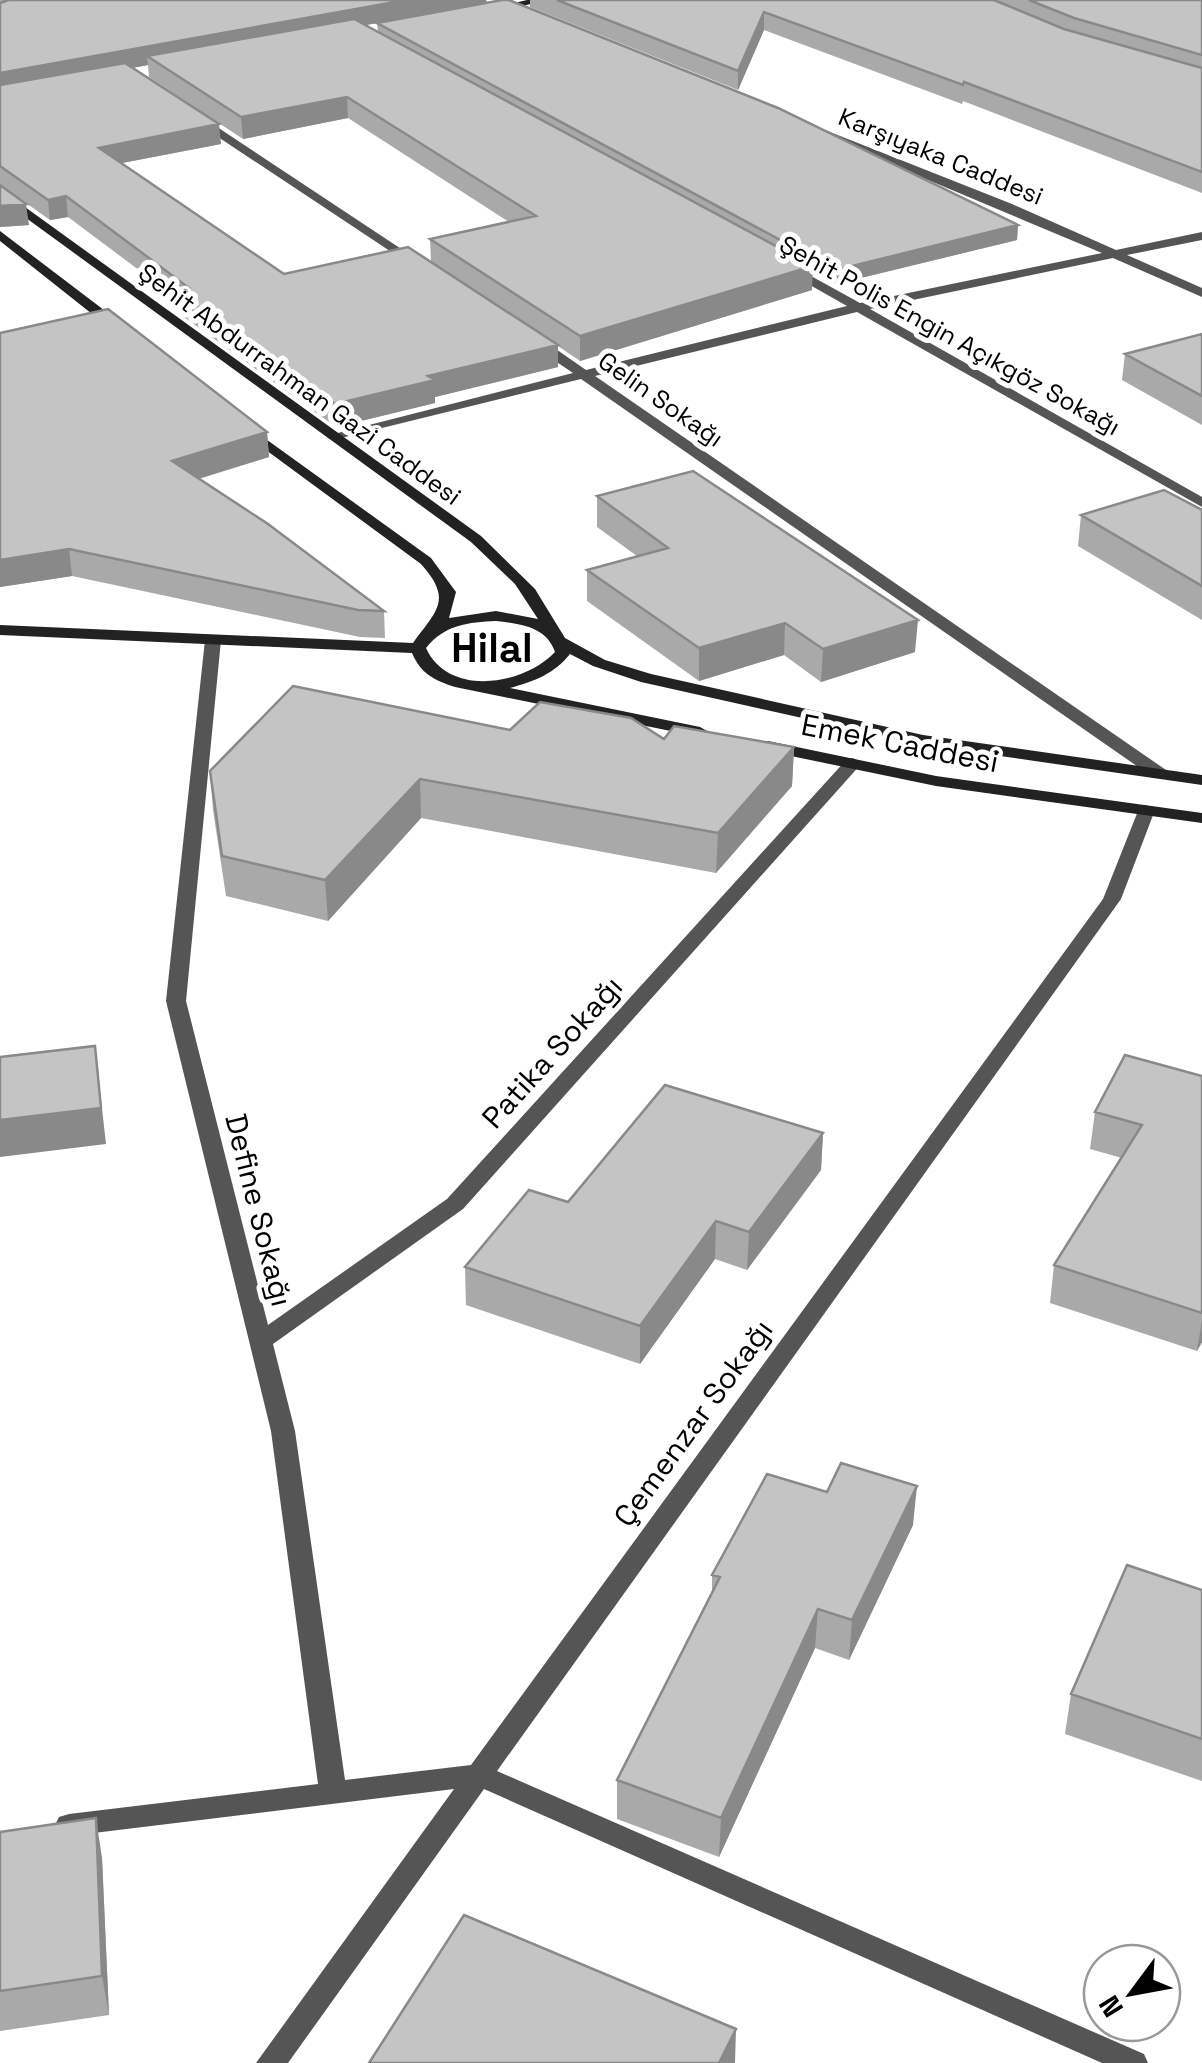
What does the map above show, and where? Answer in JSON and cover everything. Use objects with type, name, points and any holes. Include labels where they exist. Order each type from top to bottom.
[{"type":"street","points":[[494,0],[527,14]]},
{"type":"street","points":[[472,13],[544,0]]},
{"type":"street","points":[[193,116],[437,276]]},
{"type":"street","name":"Karşıyaka Caddesi","points":[[805,125],[1202,292]]},
{"type":"street","name":"Şehit Abdurrahman Gazi Caddesi","points":[[0,193],[476,539],[516,574],[542,605],[556,637]]},
{"type":"street","points":[[0,234],[134,340]]},
{"type":"street","points":[[333,436],[860,307],[1202,236]]},
{"type":"street","name":"Şehit Polis Engin Açıkgöz Sokağı","points":[[775,261],[1202,504]]},
{"type":"street","name":"Gelin Sokağı","points":[[518,330],[1160,774]]},
{"type":"street","points":[[239,423],[426,561],[448,584],[450,603],[436,628],[418,648]]},
{"type":"street","name":"Emek Caddesi","points":[[436,628],[464,619],[496,616],[537,624],[599,663],[647,678],[905,736],[1202,780]]},
{"type":"street","points":[[0,630],[418,648]]},
{"type":"street","points":[[472,685],[497,686],[542,675],[556,665],[563,653],[556,637]]},
{"type":"street","name":"Define Sokağı","points":[[212,640],[176,1001],[283,1431],[333,1792]]},
{"type":"street","points":[[418,648],[425,667],[437,676],[720,736]]},
{"type":"street","name":"Emek Caddesi","points":[[758,744],[936,781],[1202,818]]},
{"type":"street","name":"Patika Sokağı","points":[[261,1341],[455,1204],[853,763]]},
{"type":"street","points":[[1146,810],[1160,774]]},
{"type":"street","name":"Çemenzar Sokağı","points":[[271,2063],[1112,899],[1146,810]]},
{"type":"street","points":[[39,1828],[479,1774],[1133,2063]]},
{"type":"building","points":[[3,0],[406,0],[0,73],[0,3],[6,1]]},
{"type":"building","points":[[502,0],[778,108],[1018,225],[836,270],[377,23]]},
{"type":"building","points":[[557,0],[994,0],[1064,29],[1202,68],[1202,172],[764,12],[738,71]]},
{"type":"building","points":[[1029,0],[1202,0],[1202,55],[1074,18]]},
{"type":"building","points":[[354,19],[813,266],[580,336],[430,239],[536,216],[347,97],[241,117],[147,56]]},
{"type":"building","points":[[125,63],[219,124],[99,148],[284,274],[408,247],[558,345],[428,376],[435,380],[335,404],[182,296],[189,294],[183,290],[189,288],[66,196],[48,200],[0,166],[0,85]]},
{"type":"building","points":[[0,185],[26,204],[0,206]]},
{"type":"building","points":[[108,309],[267,432],[172,461],[268,524],[384,611],[358,610],[69,549],[0,560],[0,333]]},
{"type":"building","points":[[1202,334],[1202,396],[1125,354]]},
{"type":"building","points":[[693,471],[918,620],[823,649],[785,623],[699,648],[587,570],[668,548],[597,496]]},
{"type":"building","points":[[1164,490],[1202,510],[1202,586],[1081,515]]},
{"type":"building","points":[[293,686],[510,730],[540,702],[631,718],[664,739],[674,726],[794,747],[718,833],[420,779],[325,880],[222,856],[210,771]]},
{"type":"building","points":[[95,1046],[101,1108],[0,1120],[0,1057]]},
{"type":"building","points":[[1125,1055],[1202,1076],[1202,1313],[1054,1265],[1142,1125],[1095,1112]]},
{"type":"building","points":[[665,1085],[823,1133],[749,1232],[716,1221],[640,1326],[465,1267],[529,1190],[568,1202]]},
{"type":"building","points":[[841,1463],[917,1486],[852,1620],[818,1609],[721,1818],[617,1780],[720,1577],[712,1575],[767,1474],[827,1492]]},
{"type":"building","points":[[1127,1565],[1202,1590],[1202,1739],[1071,1694]]},
{"type":"building","points":[[96,1818],[102,1976],[0,1991],[0,1832]]},
{"type":"building","points":[[464,1915],[736,2029],[719,2063],[369,2063]]},
{"type":"district","name":"Hilal","points":[[492,648]]}]
